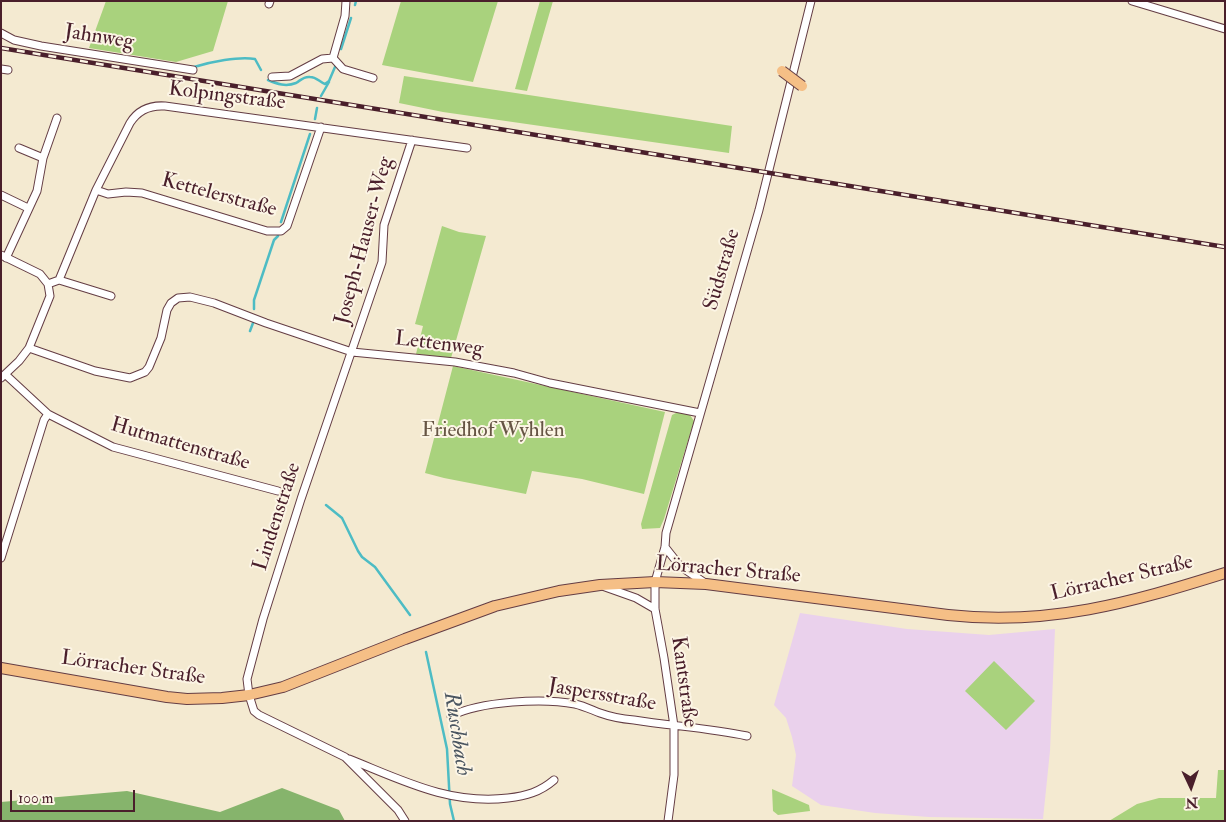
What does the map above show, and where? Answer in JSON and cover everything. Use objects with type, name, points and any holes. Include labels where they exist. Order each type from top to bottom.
[{"type":"main road","points":[[782,71],[802,86]]},
{"type":"main road","name":"Lörracher Straße","points":[[1,668],[167,697],[187,699],[222,698],[249,695],[283,687],[405,638],[495,606],[559,591],[600,585],[655,582],[706,584],[948,615],[1013,618],[1051,616],[1092,610],[1225,573]]},
{"type":"street","points":[[334,58],[345,16],[346,1]]},
{"type":"street","name":"Südstraße","points":[[655,582],[666,533],[759,210],[810,1]]},
{"type":"street","points":[[1132,1],[1225,30]]},
{"type":"street","name":"Jahnweg","points":[[1,33],[14,40],[41,46],[192,70]]},
{"type":"street","points":[[272,77],[290,76],[322,59],[334,58]]},
{"type":"street","points":[[334,58],[343,69],[373,78]]},
{"type":"street","name":"Kolpingstraße","points":[[59,280],[96,190],[132,118],[140,111],[151,106],[165,106],[467,148]]},
{"type":"street","points":[[3,376],[29,348],[50,296],[48,284],[40,274],[4,257],[37,191],[44,158],[57,118]]},
{"type":"street","name":"Kettelerstraße","points":[[96,190],[108,194],[142,193],[267,232],[281,231],[287,226],[321,127]]},
{"type":"street","name":"Joseph-Hauser-Weg","points":[[352,352],[382,262],[384,225],[412,140]]},
{"type":"street","points":[[19,148],[44,158]]},
{"type":"street","points":[[1,195],[28,208]]},
{"type":"street","points":[[48,284],[59,280],[111,296]]},
{"type":"street","name":"Lettenweg","points":[[29,348],[95,372],[130,378],[145,372],[149,367],[161,338],[167,310],[171,304],[178,298],[190,297],[214,303],[352,352],[455,362],[700,413]]},
{"type":"street","name":"Lindenstraße","points":[[249,695],[247,679],[264,619],[301,499],[352,352]]},
{"type":"street","name":"Hutmattenstraße","points":[[3,376],[48,414],[113,447],[278,491]]},
{"type":"street","points":[[1,558],[44,420],[48,414]]},
{"type":"street","points":[[664,547],[680,566],[706,584]]},
{"type":"street","name":"Kantstraße","points":[[655,582],[655,608],[674,726],[674,775],[668,821]]},
{"type":"street","name":"Kantstraße","points":[[600,585],[636,598],[655,608]]},
{"type":"street","points":[[249,695],[254,710],[259,715],[345,757],[414,786],[446,795],[489,800],[532,794],[554,780]]},
{"type":"street","name":"Jaspersstraße","points":[[451,716],[463,710],[512,702],[550,701],[576,705],[603,714],[632,720],[716,730],[747,736]]},
{"type":"street","points":[[345,757],[398,810],[406,821]]},
{"type":"street","points":[[368,781],[368,773],[373,768]]},
{"type":"shaded area","points":[[800,613],[907,629],[989,635],[1055,629],[1050,751],[1043,819],[929,817],[875,813],[821,805],[792,786],[796,755],[792,737],[786,718],[774,705]]},
{"type":"green space","points":[[106,1],[228,1],[213,51],[176,62],[89,48]]},
{"type":"green space","points":[[401,1],[498,1],[473,82],[382,65]]},
{"type":"green space","points":[[540,1],[553,1],[527,91],[515,89]]},
{"type":"green space","points":[[404,76],[732,126],[729,153],[443,112],[399,103]]},
{"type":"green space","points":[[442,226],[459,232],[486,236],[451,358],[416,354],[423,326],[415,324]]},
{"type":"green space","name":"Friedhof Wyhlen","points":[[453,366],[665,412],[644,494],[582,479],[532,471],[526,494],[425,473]]},
{"type":"green space","points":[[678,412],[690,415],[694,421],[664,519],[660,528],[642,529],[641,524],[672,415]]},
{"type":"green space","points":[[994,661],[1035,701],[1006,730],[965,691]]},
{"type":"green space","points":[[1218,770],[1225,770],[1225,821],[1109,821],[1137,804],[1159,798],[1216,798]]},
{"type":"green space","points":[[282,788],[339,810],[345,821],[1,821],[1,802],[127,791],[220,812]]},
{"type":"green space","points":[[772,789],[809,805],[810,811],[778,815],[773,811]]},
{"type":"waterway","points":[[355,5],[356,1]]},
{"type":"waterway","points":[[341,49],[351,18]]},
{"type":"waterway","points":[[194,67],[224,60],[248,58],[255,59],[261,70]]},
{"type":"waterway","points":[[268,80],[278,84],[289,85],[308,77],[325,84],[329,81],[335,67]]},
{"type":"waterway","points":[[321,96],[329,82]]},
{"type":"waterway","points":[[315,119],[317,108]]},
{"type":"waterway","points":[[281,222],[310,134]]},
{"type":"waterway","points":[[254,309],[254,300],[274,240],[278,236]]},
{"type":"waterway","points":[[250,331],[253,323]]},
{"type":"waterway","name":"Ruschbach","points":[[326,505],[342,518],[362,557],[375,567],[410,615]]},
{"type":"waterway","name":"Ruschbach","points":[[426,652],[447,749],[450,804],[454,821]]},
{"type":"railway","points":[[1,48],[1225,247]]}]
